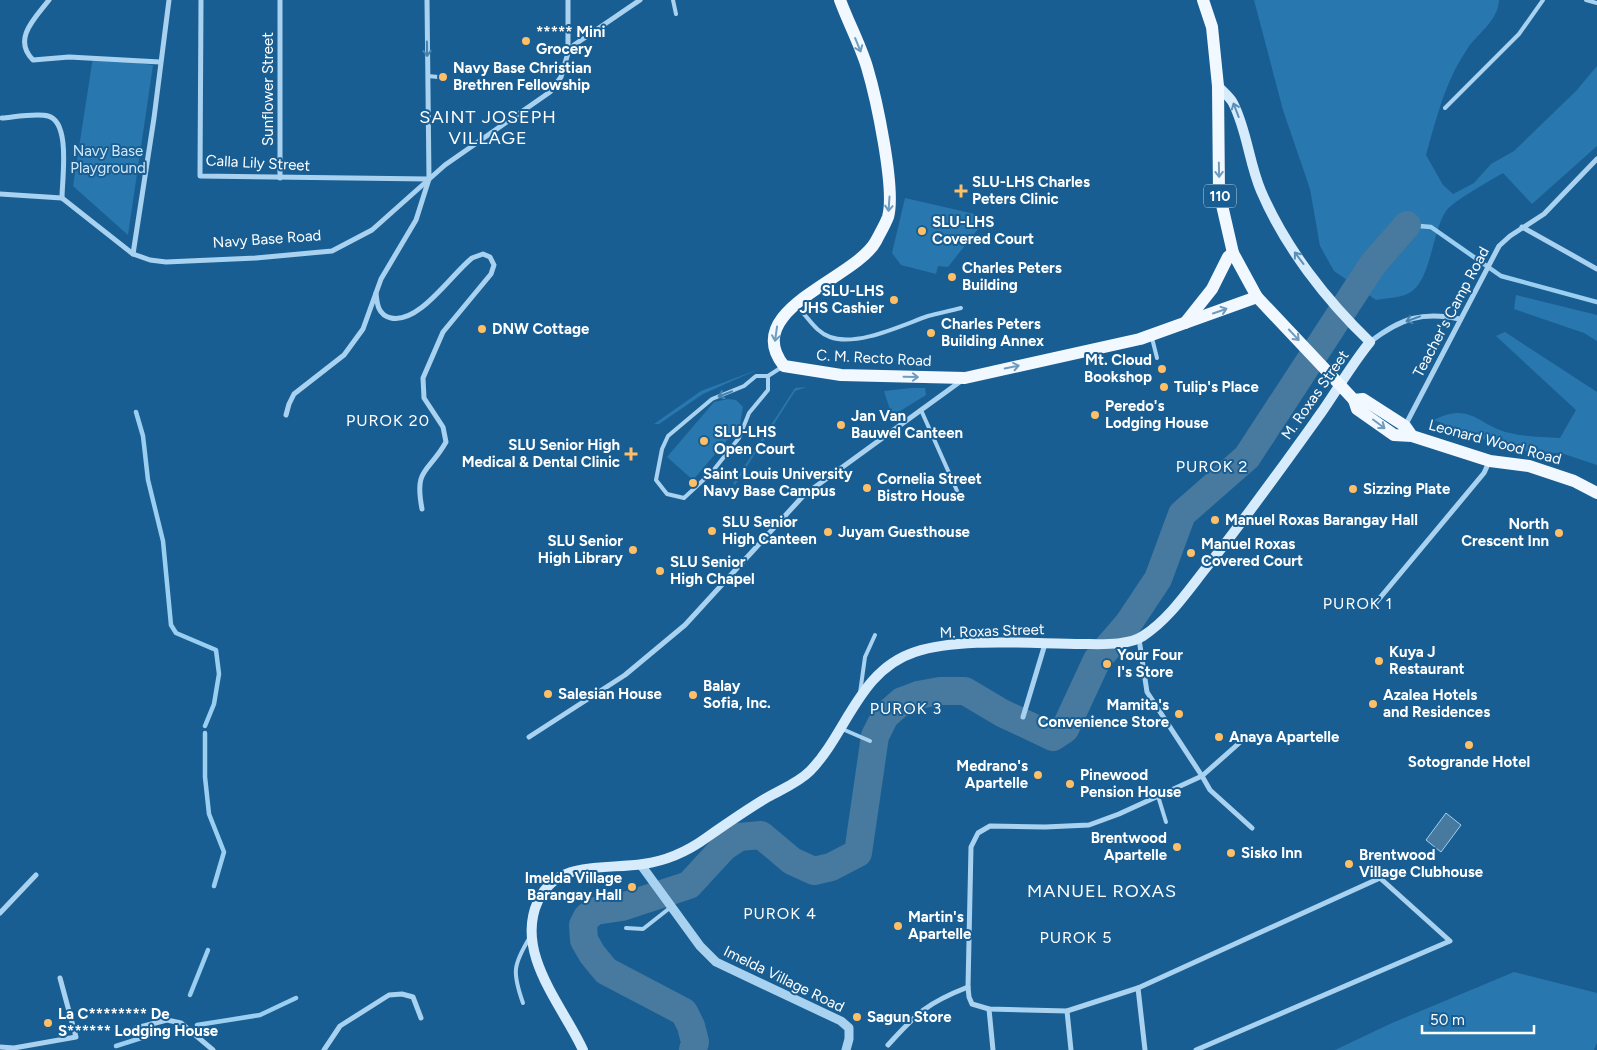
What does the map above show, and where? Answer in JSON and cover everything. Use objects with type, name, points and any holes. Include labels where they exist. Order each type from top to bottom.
[{"type":"main road","points":[[784,366],[776,354],[776,327],[794,304],[852,265],[875,243],[888,216],[890,186],[866,66],[840,0]]},
{"type":"main road","name":"Leonard Wood Road","points":[[1203,0],[1212,27],[1218,86],[1219,192],[1233,253],[1259,298],[1354,400],[1357,409],[1394,435],[1408,431],[1490,461],[1529,466],[1548,471],[1597,493]]},
{"type":"main road","points":[[1218,86],[1232,102],[1240,120],[1251,166],[1274,218],[1294,252],[1329,297],[1370,342]]},
{"type":"main road","points":[[1186,323],[1212,289],[1228,257],[1233,253]]},
{"type":"main road","name":"C. M. Recto Road","points":[[784,366],[841,375],[965,378],[1152,336],[1259,298]]},
{"type":"main road","name":"M. Roxas Street","points":[[584,1050],[549,988],[537,956],[532,933],[538,902],[547,888],[562,875],[591,867],[641,865],[675,855],[699,843],[737,816],[799,780],[821,758],[859,697],[885,669],[898,659],[916,652],[957,645],[1102,644],[1139,639],[1161,624],[1222,547],[1286,462],[1370,342]]},
{"type":"street","points":[[48,0],[28,26],[24,38],[26,53],[33,60],[69,57],[160,62]]},
{"type":"street","points":[[133,254],[154,118],[169,0]]},
{"type":"street","name":"Calla Lily Street","points":[[201,0],[200,176],[429,179]]},
{"type":"street","name":"Sunflower Street","points":[[280,0],[280,178]]},
{"type":"street","points":[[286,415],[294,394],[344,355],[363,329],[381,279],[416,218],[429,179],[427,0]]},
{"type":"street","points":[[568,0],[568,53]]},
{"type":"street","points":[[568,53],[588,34],[640,0]]},
{"type":"street","name":"Navy Base Road","points":[[62,198],[133,254],[150,260],[166,262],[256,258],[332,251],[372,230],[429,179],[550,92],[561,77],[568,53]]},
{"type":"street","points":[[0,194],[62,198],[63,137],[60,124],[49,116],[2,118]]},
{"type":"street","name":"Teacher's Camp Road","points":[[1408,431],[1460,319],[1499,246],[1522,227],[1544,214],[1597,159]]},
{"type":"street","points":[[1522,227],[1597,268]]},
{"type":"street","points":[[376,294],[378,308],[387,317],[399,320],[419,311],[472,258],[482,254],[490,257],[494,265],[490,274],[443,332],[423,378],[424,398],[442,427],[446,442],[419,479],[418,489],[422,509]]},
{"type":"street","name":"M. Roxas Street","points":[[1370,342],[1394,326],[1419,316],[1441,315],[1460,319]]},
{"type":"street","points":[[529,737],[633,669],[685,625],[804,495],[965,378]]},
{"type":"street","points":[[1374,606],[1484,473],[1490,461]]},
{"type":"street","points":[[1139,639],[1147,692],[1210,790],[1252,828]]},
{"type":"street","points":[[1023,717],[1045,644]]},
{"type":"street","points":[[1196,1050],[1450,940],[1380,878],[1138,988],[1067,1011],[989,1009],[972,1004],[969,997],[971,847],[978,833],[990,826],[1046,827],[1089,825],[1202,776],[1246,737]]},
{"type":"street","name":"Imelda Village Road","points":[[641,865],[700,946],[716,962],[841,1021],[849,1028],[846,1050]]},
{"type":"street","points":[[0,913],[36,875]]},
{"type":"street","points":[[0,1047],[14,1048],[76,1037],[60,978]]},
{"type":"street","points":[[888,1045],[918,1013],[934,1001],[968,986]]},
{"type":"street","points":[[1138,988],[1145,1050]]},
{"type":"street","points":[[324,1050],[340,1026],[389,996],[402,994],[413,998],[421,1018]]},
{"type":"street","points":[[989,1009],[993,1050]]},
{"type":"street","points":[[1067,1011],[1071,1050]]},
{"type":"street","points":[[136,1028],[167,1020],[181,1023],[213,1050]]},
{"type":"lane","points":[[673,0],[676,14]]},
{"type":"lane","points":[[1445,108],[1519,34],[1543,0]]},
{"type":"lane","points":[[1586,0],[1597,2]]},
{"type":"lane","points":[[428,76],[438,77]]},
{"type":"lane","points":[[794,304],[820,332],[831,338],[846,339],[886,332],[930,316],[962,308]]},
{"type":"lane","points":[[1152,336],[1157,358]]},
{"type":"lane","points":[[768,376],[768,390],[749,413],[739,438],[712,472],[684,498],[668,494],[656,480],[662,449],[668,436],[712,399],[744,386],[756,376],[768,376],[784,366]]},
{"type":"lane","points":[[921,410],[958,493]]},
{"type":"lane","points":[[859,697],[865,657],[874,635]]},
{"type":"lane","points":[[839,728],[870,742]]},
{"type":"lane","points":[[1158,796],[1166,822]]},
{"type":"lane","points":[[626,928],[643,929],[668,903]]},
{"type":"lane","points":[[523,1003],[516,981],[516,958],[532,933]]},
{"type":"green space","points":[[1254,0],[1499,0],[1495,15],[1470,45],[1452,75],[1426,155],[1443,185],[1453,194],[1474,183],[1491,164],[1514,151],[1576,91],[1597,66],[1597,146],[1532,204],[1503,173],[1456,202],[1446,211],[1441,220],[1427,267],[1416,287],[1409,293],[1401,296],[1376,300],[1334,271],[1320,246],[1310,189],[1283,110]]},
{"type":"green space","name":"Navy Base Playground","points":[[93,57],[153,65],[128,235],[73,186]]},
{"type":"green space","name":"SLU-LHS Covered Court","points":[[905,198],[979,215],[978,229],[948,267],[938,266],[936,274],[901,265],[892,253]]},
{"type":"green space","points":[[1516,295],[1597,315],[1597,341],[1584,333],[1514,309]]},
{"type":"green space","points":[[1505,332],[1597,392],[1597,465],[1561,453],[1534,453],[1486,440],[1434,420],[1457,413],[1466,414],[1499,430],[1510,433],[1560,438],[1576,410],[1496,336]]},
{"type":"green space","points":[[759,369],[703,394],[659,424],[654,424],[701,391]]},
{"type":"green space","points":[[807,387],[795,391],[735,485],[733,484],[795,388]]},
{"type":"green space","points":[[925,388],[926,395],[892,416],[884,391]]},
{"type":"green space","name":"SLU-LHS Open Court","points":[[728,399],[736,400],[743,407],[740,425],[693,480],[667,457],[714,402]]},
{"type":"green space","points":[[1514,972],[1597,993],[1597,1043],[1594,1050],[1335,1050],[1392,1023]]},
{"type":"shaded area","points":[[1446,813],[1461,825],[1441,852],[1426,840]]},
{"type":"waterway","points":[[1407,225],[1431,227],[1501,276],[1597,302]]},
{"type":"waterway","points":[[693,1050],[695,1042],[691,1026],[684,1012],[606,971],[592,954],[584,940],[583,925],[587,917],[595,911],[622,907],[689,885],[724,847],[739,837],[761,835],[792,861],[814,871],[831,867],[858,853],[875,736],[885,716],[902,701],[918,695],[940,691],[965,691],[1002,713],[1053,737],[1065,729],[1097,660],[1128,624],[1158,579],[1182,514],[1247,457],[1373,264],[1407,225]]},
{"type":"waterway","points":[[136,412],[143,436],[148,480],[163,541],[171,625],[176,633],[216,650],[219,674],[214,704],[205,726]]},
{"type":"waterway","points":[[205,733],[205,777],[209,814],[224,852],[214,886]]},
{"type":"waterway","points":[[190,995],[208,950]]},
{"type":"waterway","points":[[197,1025],[260,1015],[296,998]]},
{"type":"waterway","points":[[116,1046],[157,1033]]},
{"type":"place","name":"***** Mini Grocery","points":[[526,41]]},
{"type":"place","name":"Navy Base Christian Brethren Fellowship","points":[[443,77]]},
{"type":"place","name":"SLU-LHS Charles Peters Clinic","points":[[961,191]]},
{"type":"place","name":"SLU-LHS Covered Court","points":[[922,231]]},
{"type":"place","name":"Charles Peters Building","points":[[952,277]]},
{"type":"place","name":"SLU-LHS JHS Cashier","points":[[894,300]]},
{"type":"place","name":"DNW Cottage","points":[[482,329]]},
{"type":"place","name":"Charles Peters Building Annex","points":[[931,333]]},
{"type":"place","name":"Mt. Cloud Bookshop","points":[[1162,369]]},
{"type":"place","name":"Tulip's Place","points":[[1164,387]]},
{"type":"place","name":"Peredo's Lodging House","points":[[1095,415]]},
{"type":"place","name":"Jan Van Bauwel Canteen","points":[[841,425]]},
{"type":"place","name":"SLU-LHS Open Court","points":[[704,441]]},
{"type":"place","name":"SLU Senior High Medical & Dental Clinic","points":[[631,454]]},
{"type":"place","name":"Saint Louis University Navy Base Campus","points":[[693,483]]},
{"type":"place","name":"Cornelia Street Bistro House","points":[[867,488]]},
{"type":"place","name":"Sizzing Plate","points":[[1353,489]]},
{"type":"place","name":"Manuel Roxas Barangay Hall","points":[[1215,520]]},
{"type":"place","name":"SLU Senior High Canteen","points":[[712,531]]},
{"type":"place","name":"Juyam Guesthouse","points":[[828,532]]},
{"type":"place","name":"North Crescent Inn","points":[[1559,533]]},
{"type":"place","name":"SLU Senior High Library","points":[[633,550]]},
{"type":"place","name":"Manuel Roxas Covered Court","points":[[1191,553]]},
{"type":"place","name":"SLU Senior High Chapel","points":[[660,571]]},
{"type":"place","name":"Kuya J Restaurant","points":[[1379,661]]},
{"type":"place","name":"Your Four I's Store","points":[[1107,664]]},
{"type":"place","name":"Salesian House","points":[[548,694]]},
{"type":"place","name":"Balay Sofia, Inc.","points":[[693,695]]},
{"type":"place","name":"Azalea Hotels and Residences","points":[[1373,704]]},
{"type":"place","name":"Mamita's Convenience Store","points":[[1179,714]]},
{"type":"place","name":"Anaya Apartelle","points":[[1219,737]]},
{"type":"place","name":"Sotogrande Hotel","points":[[1469,745]]},
{"type":"place","name":"Medrano's Apartelle","points":[[1038,775]]},
{"type":"place","name":"Pinewood Pension House","points":[[1070,784]]},
{"type":"place","name":"Brentwood Apartelle","points":[[1177,847]]},
{"type":"place","name":"Sisko Inn","points":[[1231,853]]},
{"type":"place","name":"Brentwood Village Clubhouse","points":[[1349,864]]},
{"type":"place","name":"Imelda Village Barangay Hall","points":[[632,887]]},
{"type":"place","name":"Martin's Apartelle","points":[[898,926]]},
{"type":"place","name":"Sagun Store","points":[[857,1017]]},
{"type":"place","name":"La C******** De S****** Lodging House","points":[[48,1023]]},
{"type":"district","name":"SAINT JOSEPH VILLAGE","points":[[488,127]]},
{"type":"district","name":"PUROK 20","points":[[388,420]]},
{"type":"district","name":"PUROK 2","points":[[1212,466]]},
{"type":"district","name":"PUROK 1","points":[[1358,603]]},
{"type":"district","name":"PUROK 3","points":[[906,708]]},
{"type":"district","name":"MANUEL ROXAS","points":[[1102,891]]},
{"type":"district","name":"PUROK 4","points":[[780,913]]},
{"type":"district","name":"PUROK 5","points":[[1076,937]]}]
